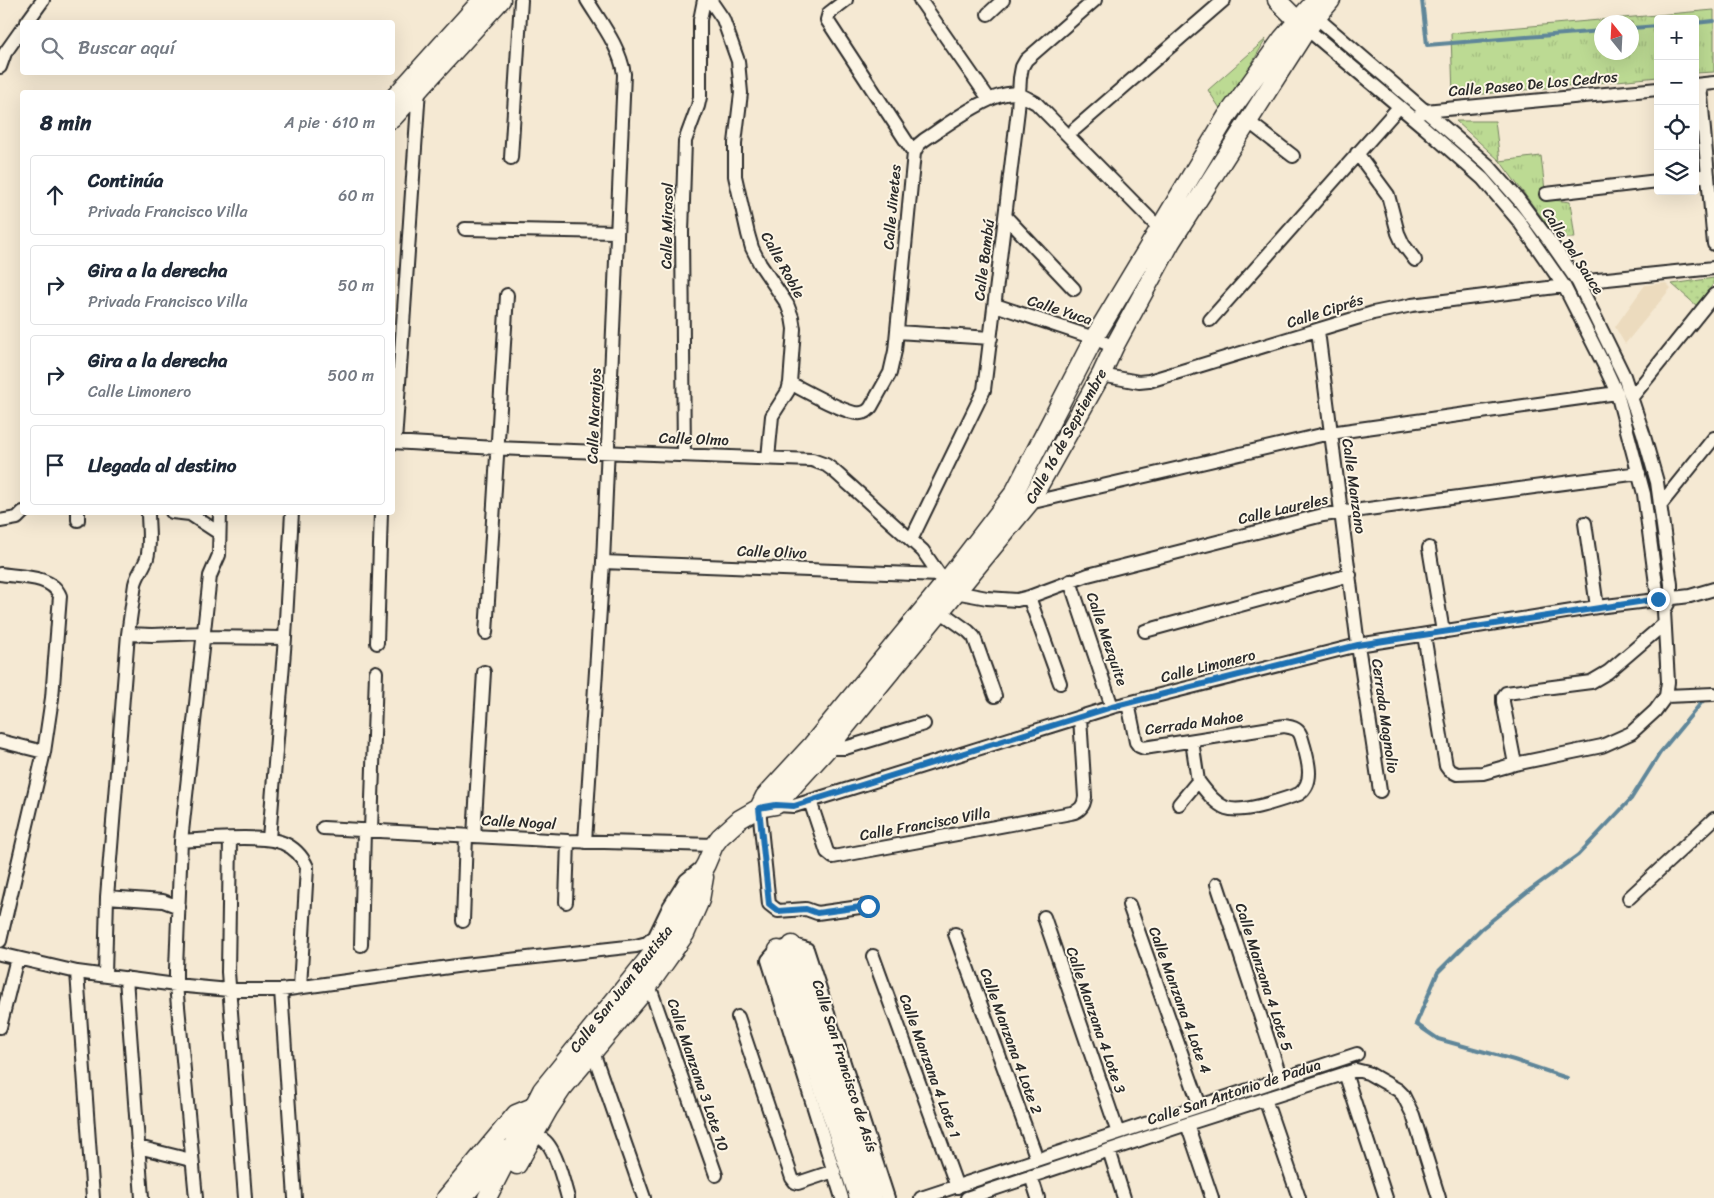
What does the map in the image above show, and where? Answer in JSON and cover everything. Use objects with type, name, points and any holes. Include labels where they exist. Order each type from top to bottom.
[{"type":"main road","points":[[395,97],[482,0]]},
{"type":"main road","points":[[395,116],[501,0]]},
{"type":"main road","points":[[1277,0],[1307,13],[1331,0]]},
{"type":"main road","name":"Calle 16 de Septiembre","points":[[706,864],[714,845],[734,824],[768,807],[828,748],[940,611],[947,583],[1029,503],[1101,375],[1114,347],[1171,242],[1249,122],[1307,13]]},
{"type":"main road","name":"Calle 16 de Septiembre","points":[[768,807],[765,796],[812,745],[947,583],[1014,492],[1094,338],[1227,116],[1282,39],[1307,13]]},
{"type":"main road","name":"Calle San Juan Bautista","points":[[540,1108],[572,1076],[649,985],[685,934],[700,900],[706,864]]},
{"type":"main road","name":"Calle San Juan Bautista","points":[[487,1198],[523,1141],[540,1108],[552,1075],[664,939],[706,864]]},
{"type":"main road","name":"Calle San Francisco de Asís","points":[[785,948],[859,1198]]},
{"type":"main road","name":"Calle San Francisco de Asís","points":[[785,948],[873,1198]]},
{"type":"main road","points":[[446,1198],[516,1114],[540,1108]]},
{"type":"main road","points":[[462,1198],[501,1153],[523,1141]]},
{"type":"main road","name":"Calle San Juan Bautista","points":[[500,1198],[523,1141]]},
{"type":"street","points":[[28,20],[42,0]]},
{"type":"street","points":[[511,158],[521,0]]},
{"type":"street","name":"Calle Naranjos","points":[[585,842],[604,562],[616,232],[624,74],[623,65],[615,46],[587,0]]},
{"type":"street","name":"Calle Mirasol","points":[[684,455],[682,232],[685,141],[700,97],[700,20],[704,0]]},
{"type":"street","name":"Calle Roble","points":[[710,0],[723,19],[738,61],[741,93],[735,143],[735,176],[748,234],[760,264],[787,304],[794,329],[790,383],[788,391],[772,416],[768,458]]},
{"type":"street","name":"Calle Jinetes","points":[[790,383],[847,411],[861,413],[868,410],[890,374],[893,364],[914,153],[827,20],[829,13],[846,0]]},
{"type":"street","points":[[920,0],[989,100]]},
{"type":"street","points":[[988,14],[1003,0]]},
{"type":"street","name":"Calle Bambú","points":[[911,540],[984,390],[1006,217],[1022,67],[1026,60],[1095,0]]},
{"type":"street","points":[[1075,129],[1224,0]]},
{"type":"street","name":"Calle Del Sauce","points":[[1307,13],[1399,107],[1483,179],[1518,220],[1564,286],[1617,393],[1639,473],[1644,494],[1658,599],[1664,618],[1668,682],[1666,696]]},
{"type":"street","name":"Calle Del Sauce","points":[[1307,13],[1478,155],[1512,191],[1578,282],[1605,335],[1632,397],[1657,482],[1671,584],[1671,598]]},
{"type":"street","points":[[0,67],[3,51],[20,30]]},
{"type":"street","points":[[395,428],[422,67]]},
{"type":"street","points":[[1699,85],[1714,83]]},
{"type":"street","name":"Calle Paseo De Los Cedros","points":[[1411,116],[1425,111],[1654,89]]},
{"type":"street","points":[[914,153],[924,140],[989,100],[1006,94],[1019,94],[1036,103],[1159,228]]},
{"type":"street","points":[[1699,105],[1702,176],[1714,244]]},
{"type":"street","points":[[1210,320],[1399,107]]},
{"type":"street","points":[[1249,122],[1293,156]]},
{"type":"street","points":[[1357,153],[1388,195],[1398,233],[1403,244],[1415,260]]},
{"type":"street","points":[[1546,194],[1654,181]]},
{"type":"street","points":[[1006,217],[1074,289]]},
{"type":"street","points":[[465,229],[616,232]]},
{"type":"street","points":[[1578,282],[1714,268]]},
{"type":"street","name":"Calle Ciprés","points":[[1101,375],[1132,381],[1149,381],[1392,309],[1564,286]]},
{"type":"street","points":[[486,633],[507,295]]},
{"type":"street","points":[[1632,397],[1714,295]]},
{"type":"street","name":"Calle Yuca","points":[[995,305],[1094,338],[1114,347]]},
{"type":"street","name":"Calle Manzano","points":[[1318,331],[1358,645]]},
{"type":"street","points":[[897,332],[991,338]]},
{"type":"street","points":[[1029,503],[1330,433],[1617,393]]},
{"type":"street","points":[[1660,504],[1714,438]]},
{"type":"street","name":"Calle Olmo","points":[[395,442],[608,453],[812,460],[826,465],[911,540],[931,561],[947,583]]},
{"type":"street","name":"Calle Laureles","points":[[947,583],[1004,600],[1029,598],[1070,581],[1283,525],[1341,513],[1639,473]]},
{"type":"street","points":[[0,521],[16,518],[20,515]]},
{"type":"street","points":[[105,975],[107,897],[128,634],[135,584],[148,552],[148,515]]},
{"type":"street","points":[[193,515],[219,533]]},
{"type":"street","points":[[198,1196],[192,1160],[176,985],[181,841],[210,576],[219,555],[220,515]]},
{"type":"street","points":[[270,839],[292,515]]},
{"type":"street","points":[[377,643],[381,515]]},
{"type":"street","points":[[1585,523],[1597,607]]},
{"type":"street","points":[[1429,548],[1443,632]]},
{"type":"street","name":"Calle Olivo","points":[[604,562],[947,583]]},
{"type":"street","points":[[0,574],[45,581],[55,587],[60,596],[52,689],[44,752],[0,940]]},
{"type":"street","points":[[1145,631],[1350,575]]},
{"type":"street","name":"Calle Mezquite","points":[[1070,581],[1112,707]]},
{"type":"street","points":[[1658,599],[1690,596],[1714,589]]},
{"type":"street","points":[[1029,598],[1060,683]]},
{"type":"street","points":[[1515,764],[1503,702],[1503,697],[1506,693],[1591,682],[1608,672],[1664,618],[1671,598]]},
{"type":"street","name":"Calle Limonero","points":[[768,807],[794,806],[1112,707],[1358,645],[1658,599]]},
{"type":"street","points":[[940,611],[968,630],[974,638],[995,696]]},
{"type":"street","points":[[128,634],[285,638]]},
{"type":"street","points":[[1424,635],[1446,766],[1457,774],[1483,773],[1515,764],[1602,746],[1631,734],[1655,712],[1666,696],[1714,694]]},
{"type":"street","name":"Cerrada Magnolio","points":[[1358,645],[1380,791]]},
{"type":"street","points":[[361,945],[376,672]]},
{"type":"street","points":[[463,921],[484,672]]},
{"type":"street","name":"Cerrada Mahoe","points":[[1128,703],[1136,742],[1144,748],[1284,726],[1290,726],[1300,734],[1309,769],[1307,781],[1302,792],[1298,794],[1236,810],[1225,807],[1217,802],[1198,781]]},
{"type":"street","name":"Calle Francisco Villa","points":[[810,801],[827,852],[833,857],[1071,814],[1077,812],[1082,807],[1085,797],[1080,717]]},
{"type":"street","points":[[828,748],[845,748],[924,724]]},
{"type":"street","points":[[0,741],[44,752]]},
{"type":"street","points":[[1179,804],[1198,781],[1192,741]]},
{"type":"street","points":[[768,807],[769,904],[778,911],[806,909],[817,913],[868,906]]},
{"type":"street","points":[[1629,898],[1714,820]]},
{"type":"street","name":"Calle Nogal","points":[[323,828],[585,842],[714,845]]},
{"type":"street","points":[[230,839],[229,990],[245,1198]]},
{"type":"street","points":[[181,841],[270,839],[281,842],[303,858],[307,867],[300,987]]},
{"type":"street","points":[[566,902],[568,841]]},
{"type":"street","points":[[0,954],[77,972],[176,985],[229,990],[281,990],[464,965],[636,946],[647,943],[655,936],[669,907],[686,880],[706,864]]},
{"type":"street","name":"Calle Manzana 4 Lote 5","points":[[1217,884],[1281,1079]]},
{"type":"street","points":[[107,897],[163,901],[179,907]]},
{"type":"street","name":"Calle Manzana 4 Lote 4","points":[[1129,905],[1200,1106]]},
{"type":"street","name":"Calle Manzana 4 Lote 3","points":[[1044,917],[1118,1133]]},
{"type":"street","name":"Calle Manzana 4 Lote 2","points":[[955,934],[1036,1159]]},
{"type":"street","points":[[785,948],[768,960],[842,1198]]},
{"type":"street","name":"Calle San Francisco de Asís","points":[[785,948],[807,949],[888,1198]]},
{"type":"street","name":"Calle Manzana 4 Lote 1","points":[[873,956],[957,1187]]},
{"type":"street","points":[[0,1027],[17,958]]},
{"type":"street","points":[[77,972],[93,1198]]},
{"type":"street","points":[[126,978],[142,1198]]},
{"type":"street","name":"Calle Manzana 3 Lote 10","points":[[649,985],[716,1175]]},
{"type":"street","points":[[281,990],[295,1198]]},
{"type":"street","points":[[738,1017],[794,1182],[803,1182],[834,1171]]},
{"type":"street","points":[[593,1052],[644,1198]]},
{"type":"street","name":"Calle San Antonio de Padua","points":[[922,1198],[1357,1054]]},
{"type":"street","name":"Calle San Antonio de Padua","points":[[967,1198],[1187,1124],[1345,1073],[1361,1070],[1398,1090],[1403,1095],[1412,1115],[1439,1198]]},
{"type":"street","points":[[1345,1073],[1386,1198]]},
{"type":"street","points":[[1265,1099],[1299,1198]]},
{"type":"street","points":[[1187,1124],[1212,1198]]},
{"type":"street","points":[[523,1141],[537,1138],[542,1139],[549,1145],[568,1198]]},
{"type":"street","points":[[138,1147],[192,1160]]},
{"type":"street","points":[[1109,1150],[1124,1198]]},
{"type":"street","points":[[1031,1176],[1038,1198]]},
{"type":"shaded area","points":[[1666,283],[1671,288],[1625,344],[1615,327],[1645,285]]},
{"type":"green space","points":[[1714,10],[1714,72],[1699,73],[1699,15],[1657,15]]},
{"type":"green space","points":[[1654,15],[1654,77],[1453,97],[1451,33],[1594,20],[1594,60],[1639,60],[1639,17]]},
{"type":"green space","points":[[1266,39],[1223,113],[1208,90]]},
{"type":"green space","points":[[1456,121],[1495,121],[1500,161]]},
{"type":"green space","points":[[1541,156],[1546,199],[1570,202],[1575,238],[1557,238],[1500,161]]},
{"type":"green space","points":[[1714,278],[1714,283],[1697,306],[1672,284]]},
{"type":"waterway","points":[[1422,0],[1427,45],[1594,32]]},
{"type":"waterway","points":[[1699,23],[1714,21]]},
{"type":"waterway","points":[[1639,27],[1654,26]]},
{"type":"waterway","points":[[1567,1078],[1514,1060],[1438,1039],[1416,1024],[1438,972],[1481,929],[1527,892],[1578,855],[1631,799],[1660,753],[1706,697]]},
{"type":"route","points":[[868,906],[817,913],[806,909],[778,911],[769,904],[759,808],[776,805],[794,806],[1112,707],[1358,645],[1658,599]]}]
